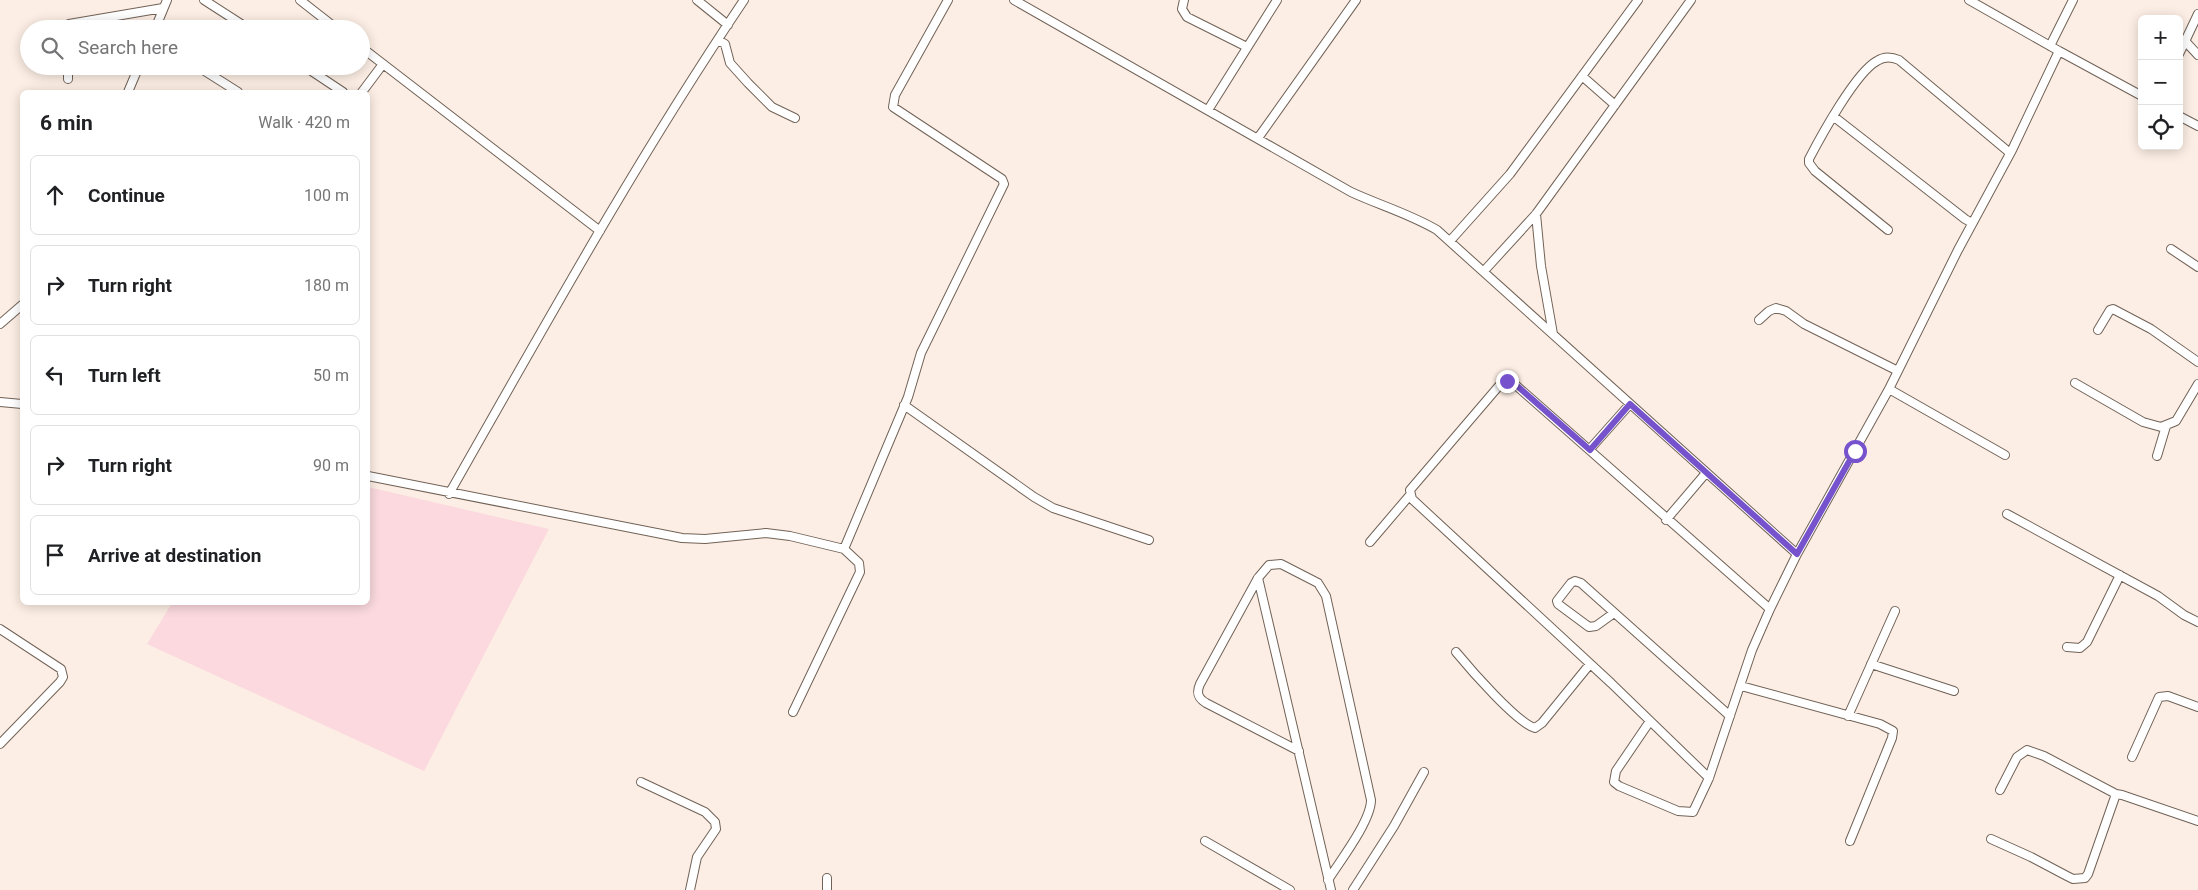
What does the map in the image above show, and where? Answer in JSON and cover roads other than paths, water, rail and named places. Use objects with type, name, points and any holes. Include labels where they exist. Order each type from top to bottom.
[{"type":"street","points":[[204,0],[235,20]]},
{"type":"street","points":[[300,0],[326,20]]},
{"type":"street","points":[[697,0],[728,25]]},
{"type":"street","points":[[449,494],[600,231],[744,0]]},
{"type":"street","points":[[844,549],[904,405],[921,353],[1004,184],[1002,179],[893,107],[895,95],[948,0]]},
{"type":"street","points":[[1016,0],[1144,76],[1258,138],[1351,192],[1387,209],[1418,219],[1450,241],[1797,554]]},
{"type":"street","points":[[1184,0],[1182,9],[1186,17],[1247,47]]},
{"type":"street","points":[[1208,110],[1277,0]]},
{"type":"street","points":[[1258,138],[1356,0]]},
{"type":"street","points":[[1450,241],[1510,174],[1638,0]]},
{"type":"street","points":[[1484,271],[1536,214],[1691,0]]},
{"type":"street","points":[[1969,0],[2138,94]]},
{"type":"street","points":[[2050,46],[2073,0]]},
{"type":"street","points":[[88,20],[165,4]]},
{"type":"street","points":[[159,20],[165,4]]},
{"type":"street","points":[[2183,45],[2198,14]]},
{"type":"street","points":[[718,40],[725,44],[730,63],[748,83],[772,106],[795,118]]},
{"type":"street","points":[[2185,41],[2198,55]]},
{"type":"street","points":[[1650,721],[1616,771],[1614,779],[1616,784],[1678,810],[1690,812],[1694,810],[1709,778],[1752,650],[1770,609],[1797,554],[1898,372],[1972,223],[2010,153],[2059,51]]},
{"type":"street","points":[[370,54],[600,231]]},
{"type":"street","points":[[1888,230],[1815,171],[1808,163],[1833,116],[1876,61],[1895,58],[1905,64],[2010,153]]},
{"type":"street","points":[[364,90],[384,64]]},
{"type":"street","points":[[130,90],[136,75]]},
{"type":"street","points":[[212,75],[235,90]]},
{"type":"street","points":[[318,75],[340,90]]},
{"type":"street","points":[[1582,76],[1615,105]]},
{"type":"street","points":[[1833,116],[1965,220],[1972,223]]},
{"type":"street","points":[[2183,118],[2198,126]]},
{"type":"street","points":[[1536,214],[1541,266],[1552,334]]},
{"type":"street","points":[[2171,249],[2198,267]]},
{"type":"street","points":[[1759,320],[1769,311],[1776,308],[1786,311],[1804,324],[1898,372]]},
{"type":"street","points":[[0,324],[20,309]]},
{"type":"street","points":[[2098,330],[2108,313],[2113,310],[2151,329],[2198,362]]},
{"type":"street","points":[[1370,542],[1410,494],[1413,484],[1498,387],[1507,381],[1515,384],[1666,520],[1770,609]]},
{"type":"street","points":[[2075,383],[2143,422],[2154,426],[2166,426],[2178,418],[2198,384]]},
{"type":"street","points":[[1889,389],[2005,455]]},
{"type":"street","points":[[0,402],[20,404]]},
{"type":"street","points":[[1590,450],[1630,404]]},
{"type":"street","points":[[904,405],[1052,508],[1149,540]]},
{"type":"street","points":[[2156,456],[2166,426]]},
{"type":"street","points":[[1666,520],[1706,473]]},
{"type":"street","points":[[370,476],[449,494],[682,538],[704,539],[766,533],[790,536],[844,549],[860,563],[860,572],[792,712]]},
{"type":"street","points":[[1410,494],[1440,525],[1590,664],[1709,778]]},
{"type":"street","points":[[2007,514],[2120,575],[2198,622]]},
{"type":"street","points":[[1299,751],[1206,703],[1199,698],[1198,694],[1200,684],[1258,578],[1269,565],[1281,564],[1318,583],[1326,596],[1369,788],[1371,807],[1365,822],[1328,880]]},
{"type":"street","points":[[2067,646],[2080,648],[2087,642],[2120,575]]},
{"type":"street","points":[[1258,578],[1331,890]]},
{"type":"street","points":[[1614,613],[1596,626],[1590,627],[1558,604],[1557,601],[1571,583],[1575,581],[1586,587],[1730,716]]},
{"type":"street","points":[[1848,716],[1895,611]]},
{"type":"street","points":[[0,629],[62,669],[63,672],[60,682],[0,744]]},
{"type":"street","points":[[1456,652],[1476,676],[1516,715],[1528,726],[1535,728],[1542,723],[1590,664]]},
{"type":"street","points":[[1871,664],[1954,692]]},
{"type":"street","points":[[1741,686],[1884,725],[1893,733],[1850,841]]},
{"type":"street","points":[[2132,757],[2159,698],[2168,696],[2198,707]]},
{"type":"street","points":[[2000,790],[2017,757],[2027,750],[2044,756],[2116,794],[2122,794],[2198,821]]},
{"type":"street","points":[[1353,890],[1394,826],[1424,772]]},
{"type":"street","points":[[641,782],[705,812],[714,820],[716,829],[696,858],[690,890]]},
{"type":"street","points":[[1991,839],[2073,879],[2084,878],[2088,874],[2116,794]]},
{"type":"street","points":[[1205,841],[1268,875],[1290,890]]},
{"type":"street","points":[[827,878],[827,890]]}]
